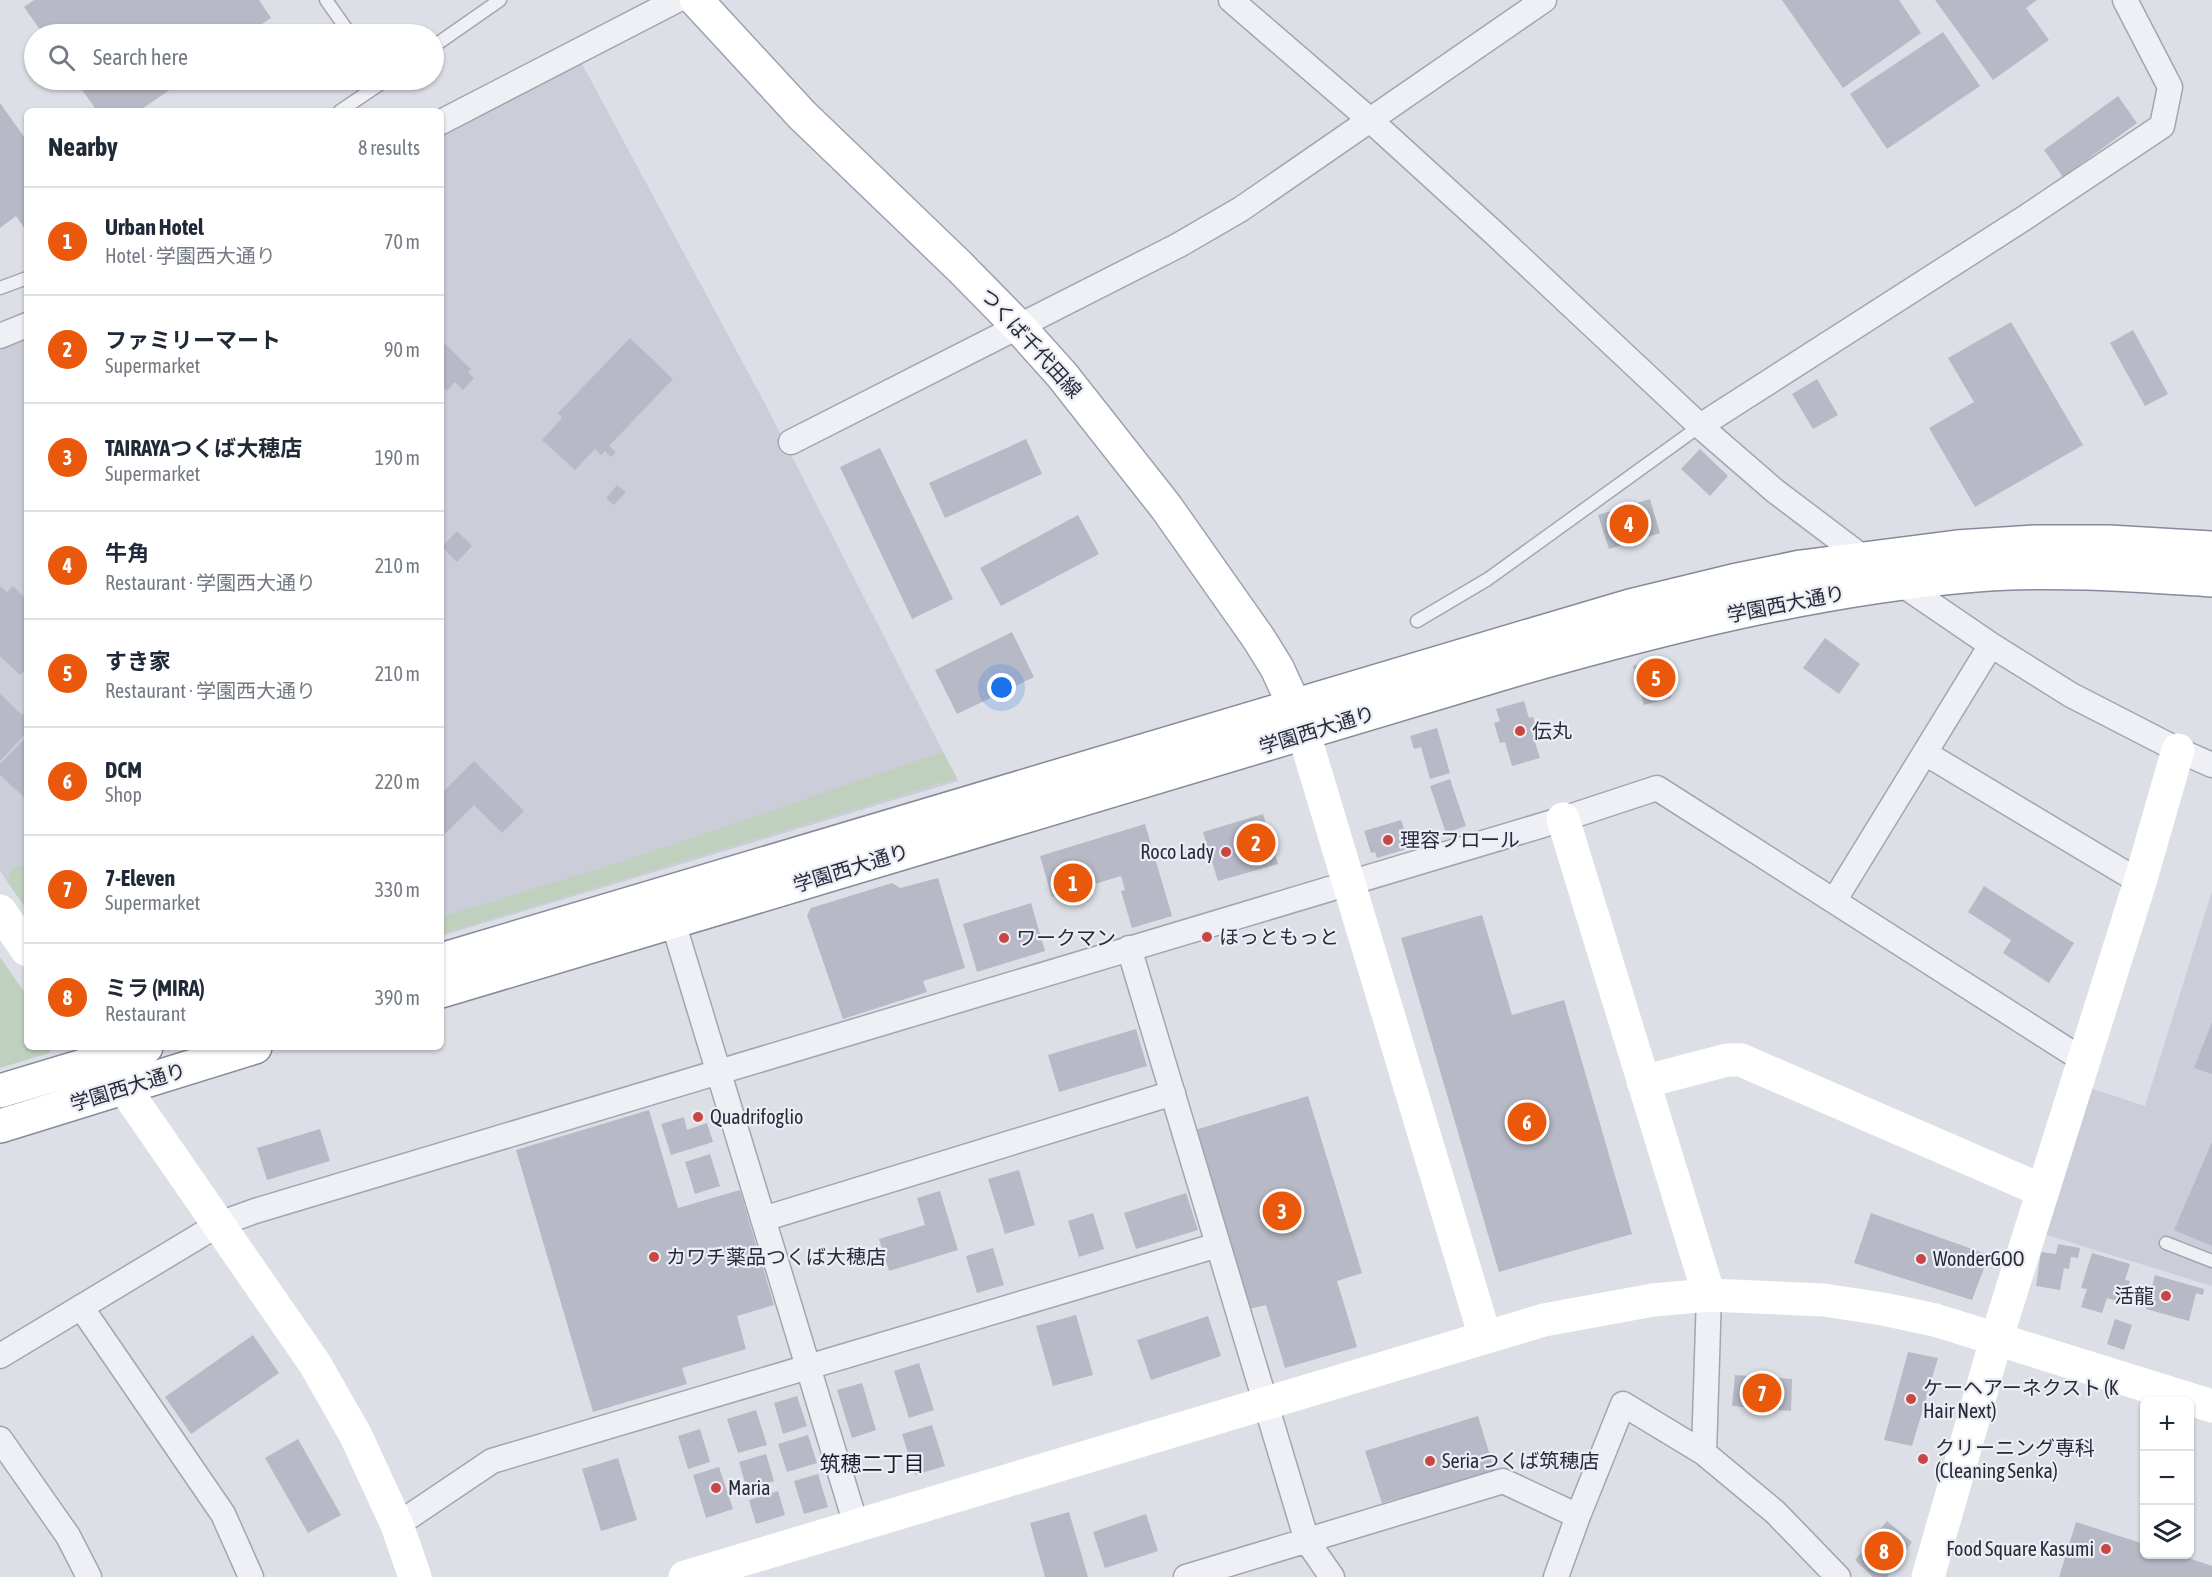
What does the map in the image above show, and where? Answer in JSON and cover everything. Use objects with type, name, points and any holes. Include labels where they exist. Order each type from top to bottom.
[{"type":"main road","name":"つくば千代田線","points":[[696,0],[802,115],[959,266],[1062,375],[1166,507],[1277,668],[1299,720],[1485,1337]]},
{"type":"main road","name":"学園西大通り","points":[[444,990],[673,922],[1299,720],[1630,606],[1778,572],[1957,547],[2035,542],[2109,542],[2212,548]]},
{"type":"main road","name":"学園西大通り","points":[[444,959],[1299,720],[1647,632],[1756,609],[1899,584],[1976,575],[2044,572],[2212,580]]},
{"type":"main road","points":[[1928,1577],[2041,1190],[2139,882],[2178,750]]},
{"type":"main road","points":[[1563,819],[1709,1295]]},
{"type":"main road","points":[[0,911],[24,946]]},
{"type":"main road","name":"学園西大通り","points":[[0,1090],[99,1053],[122,1050]]},
{"type":"main road","name":"学園西大通り","points":[[0,1126],[246,1050]]},
{"type":"main road","points":[[99,1053],[312,1359],[356,1436],[397,1525],[415,1577]]},
{"type":"main road","points":[[1643,1082],[1727,1060],[1741,1060],[2041,1190]]},
{"type":"main road","points":[[685,1577],[1544,1320],[1653,1300],[1709,1295],[1824,1300],[1883,1308],[1935,1320],[2212,1406]]},
{"type":"street","points":[[444,120],[677,0]]},
{"type":"street","points":[[1231,0],[1369,119],[1700,426],[1775,491],[1899,584],[1991,645],[2071,694],[2178,750],[2212,765]]},
{"type":"street","points":[[792,442],[1179,245],[1241,209],[1544,0]]},
{"type":"street","points":[[1700,426],[2026,218],[2162,126],[2170,87],[2125,0]]},
{"type":"street","points":[[0,336],[24,326]]},
{"type":"street","points":[[1834,901],[1991,645]]},
{"type":"street","points":[[1925,753],[2139,882]]},
{"type":"street","points":[[0,1356],[219,1224],[255,1211],[1563,819],[1657,788],[2083,1060]]},
{"type":"street","points":[[673,922],[856,1525]]},
{"type":"street","points":[[1130,948],[1307,1541],[1332,1577]]},
{"type":"street","points":[[763,1219],[1173,1093]]},
{"type":"street","points":[[397,1525],[492,1461],[1218,1245]]},
{"type":"street","points":[[1704,1453],[1709,1295]]},
{"type":"street","points":[[81,1307],[223,1514],[251,1577]]},
{"type":"street","points":[[1556,1577],[1623,1404],[1704,1453],[1775,1512],[1838,1577]]},
{"type":"street","points":[[0,1439],[68,1536],[88,1577]]},
{"type":"street","points":[[1186,1577],[1503,1481],[1578,1516]]},
{"type":"lane","points":[[326,0],[343,24]]},
{"type":"lane","points":[[444,39],[500,0]]},
{"type":"lane","points":[[344,108],[369,90]]},
{"type":"lane","points":[[0,288],[24,279]]},
{"type":"lane","points":[[1418,621],[1488,579],[1700,426]]},
{"type":"lane","points":[[2166,1242],[2212,1261]]},
{"type":"shaded area","points":[[581,62],[763,400],[958,781],[444,935],[444,132]]},
{"type":"shaded area","points":[[24,337],[24,906],[0,871],[0,346]]},
{"type":"shaded area","points":[[2212,891],[2212,1286],[2040,1233],[2090,1088],[2145,1106]]},
{"type":"green space","points":[[943,752],[957,778],[444,933],[444,916],[623,861]]},
{"type":"green space","points":[[24,865],[24,906],[7,881],[12,868]]},
{"type":"green space","points":[[0,957],[24,992],[24,1050],[51,1050],[49,1053],[0,1068]]},
{"type":"building","points":[[34,0],[259,0],[271,18],[262,24],[36,24],[24,7]]},
{"type":"building","points":[[1782,0],[1899,0],[1921,33],[1843,88]]},
{"type":"building","points":[[1935,0],[2037,0],[2026,8],[2049,40],[1993,80]]},
{"type":"building","points":[[1943,32],[1980,86],[1887,149],[1850,94]]},
{"type":"building","points":[[82,90],[169,90],[143,108],[95,108]]},
{"type":"building","points":[[2118,96],[2137,123],[2063,177],[2044,150]]},
{"type":"building","points":[[0,103],[24,137],[24,228],[16,216],[0,228]]},
{"type":"building","points":[[2011,322],[2083,445],[1975,507],[1929,428],[1974,402],[1948,358]]},
{"type":"building","points":[[2133,330],[2168,394],[2145,406],[2110,343]]},
{"type":"building","points":[[630,338],[673,379],[609,446],[616,452],[611,457],[605,451],[601,455],[595,449],[575,470],[542,440],[562,418],[558,413]]},
{"type":"building","points":[[444,343],[471,369],[468,372],[474,378],[463,390],[455,382],[447,391],[444,388]]},
{"type":"building","points":[[1817,379],[1838,415],[1813,429],[1792,394]]},
{"type":"building","points":[[1026,439],[1042,474],[945,518],[929,483]]},
{"type":"building","points":[[880,448],[953,599],[912,619],[840,467]]},
{"type":"building","points":[[1700,449],[1728,476],[1710,496],[1681,469]]},
{"type":"building","points":[[617,485],[626,492],[614,505],[606,498]]},
{"type":"building","points":[[1650,499],[1660,533],[1609,549],[1598,515]]},
{"type":"building","points":[[1078,515],[1099,554],[1001,606],[980,568]]},
{"type":"building","points":[[457,531],[472,546],[457,562],[444,549],[444,545]]},
{"type":"building","points":[[0,586],[7,592],[13,586],[24,597],[24,671],[20,675],[0,656]]},
{"type":"building","points":[[1012,632],[1034,677],[957,714],[935,670]]},
{"type":"building","points":[[1825,638],[1860,664],[1839,694],[1803,668]]},
{"type":"building","points":[[1663,658],[1666,671],[1673,669],[1675,680],[1667,682],[1671,698],[1644,705],[1633,666]]},
{"type":"building","points":[[0,694],[22,715],[24,713],[24,735],[0,761]]},
{"type":"building","points":[[1524,701],[1529,718],[1533,717],[1538,732],[1532,733],[1540,758],[1512,766],[1505,742],[1500,743],[1494,723],[1500,721],[1496,709]]},
{"type":"building","points":[[1437,728],[1450,773],[1430,779],[1421,747],[1414,749],[1410,736]]},
{"type":"building","points":[[24,739],[24,797],[0,775],[0,764]]},
{"type":"building","points":[[474,761],[524,811],[502,833],[474,805],[445,834],[444,791]]},
{"type":"building","points":[[1450,779],[1466,826],[1446,833],[1430,786]]},
{"type":"building","points":[[1263,814],[1278,864],[1218,881],[1203,832]]},
{"type":"building","points":[[1401,820],[1410,848],[1377,858],[1375,852],[1371,853],[1364,831]]},
{"type":"building","points":[[1145,824],[1172,916],[1132,928],[1121,891],[1125,890],[1121,876],[1052,897],[1040,856]]},
{"type":"building","points":[[938,878],[965,968],[923,981],[927,992],[843,1019],[807,915],[811,908],[892,883],[900,888]]},
{"type":"building","points":[[1984,886],[2074,943],[2049,983],[2003,953],[2011,940],[1968,912]]},
{"type":"building","name":"ワークマン","points":[[1031,903],[1045,951],[977,972],[963,924]]},
{"type":"building","points":[[1482,915],[1512,1015],[1564,1000],[1632,1234],[1499,1272],[1401,938]]},
{"type":"building","points":[[2212,1022],[2212,1074],[2194,1068]]},
{"type":"building","points":[[1136,1029],[1147,1066],[1059,1092],[1048,1055]]},
{"type":"building","points":[[1308,1096],[1362,1273],[1337,1281],[1357,1347],[1285,1368],[1266,1305],[1249,1309],[1195,1130]]},
{"type":"building","name":"カワチ薬品つくば大穂店","points":[[649,1110],[678,1208],[740,1190],[774,1305],[737,1316],[746,1349],[682,1368],[687,1384],[593,1412],[516,1150]]},
{"type":"building","points":[[684,1117],[687,1130],[707,1123],[713,1142],[671,1155],[661,1124]]},
{"type":"building","points":[[320,1129],[330,1161],[267,1180],[257,1148]]},
{"type":"building","points":[[2212,1142],[2212,1246],[2174,1230]]},
{"type":"building","points":[[710,1154],[720,1186],[695,1194],[685,1162]]},
{"type":"building","points":[[1019,1170],[1035,1225],[1005,1234],[988,1179]]},
{"type":"building","points":[[940,1191],[958,1250],[889,1271],[879,1239],[925,1225],[917,1198]]},
{"type":"building","points":[[1186,1193],[1198,1230],[1136,1249],[1124,1213]]},
{"type":"building","points":[[1093,1213],[1104,1249],[1079,1257],[1068,1221]]},
{"type":"building","name":"WonderGOO","points":[[1871,1213],[1989,1255],[1972,1300],[1854,1263]]},
{"type":"building","points":[[2058,1244],[2080,1248],[2078,1258],[2071,1257],[2069,1269],[2064,1268],[2060,1290],[2036,1286],[2041,1252],[2056,1254]]},
{"type":"building","points":[[993,1248],[1004,1285],[977,1293],[966,1256]]},
{"type":"building","points":[[2092,1253],[2130,1264],[2125,1280],[2130,1281],[2123,1303],[2107,1298],[2102,1313],[2081,1307],[2087,1289],[2081,1288]]},
{"type":"building","points":[[2155,1275],[2204,1289],[2203,1295],[2196,1293],[2189,1321],[2146,1309]]},
{"type":"building","points":[[1076,1315],[1093,1375],[1053,1386],[1036,1326]]},
{"type":"building","points":[[1208,1316],[1221,1356],[1151,1380],[1137,1340]]},
{"type":"building","points":[[2115,1319],[2132,1325],[2124,1350],[2107,1344]]},
{"type":"building","points":[[253,1335],[279,1373],[191,1434],[165,1397]]},
{"type":"building","name":"ケーヘアーネクスト (K Hair Next)","points":[[1908,1352],[1938,1358],[1912,1446],[1884,1440]]},
{"type":"building","points":[[919,1363],[934,1410],[909,1418],[894,1371]]},
{"type":"building","points":[[1735,1375],[1792,1379],[1791,1411],[1732,1406]]},
{"type":"building","points":[[862,1383],[876,1430],[852,1438],[837,1390]]},
{"type":"building","points":[[797,1396],[807,1426],[783,1434],[774,1403]]},
{"type":"building","points":[[756,1410],[767,1445],[738,1453],[727,1419]]},
{"type":"building","name":"Seriaつくば筑穂店","points":[[1478,1416],[1495,1472],[1382,1503],[1365,1451]]},
{"type":"building","points":[[932,1425],[945,1466],[915,1475],[902,1434]]},
{"type":"building","points":[[700,1429],[710,1462],[688,1469],[678,1436]]},
{"type":"building","points":[[808,1435],[817,1463],[787,1472],[778,1444]]},
{"type":"building","points":[[298,1439],[341,1515],[308,1533],[265,1458]]},
{"type":"building","points":[[766,1454],[774,1481],[747,1490],[739,1462]]},
{"type":"building","points":[[618,1458],[637,1520],[601,1531],[582,1469]]},
{"type":"building","points":[[719,1467],[733,1509],[706,1518],[693,1475]]},
{"type":"building","points":[[818,1474],[828,1507],[804,1514],[794,1481]]},
{"type":"building","points":[[778,1491],[785,1515],[756,1524],[749,1500]]},
{"type":"building","points":[[1069,1512],[1088,1577],[1045,1577],[1030,1523]]},
{"type":"building","points":[[1146,1514],[1158,1551],[1105,1568],[1093,1532]]},
{"type":"building","points":[[1887,1521],[1912,1542],[1887,1577],[1873,1577],[1855,1560]]},
{"type":"building","name":"Food Square Kasumi","points":[[2076,1522],[2140,1543],[2140,1559],[2192,1559],[2212,1566],[2212,1577],[2059,1577]]},
{"type":"place","name":"牛角","points":[[1629,524]]},
{"type":"place","name":"すき家","points":[[1656,678]]},
{"type":"place","name":"伝丸","points":[[1520,731]]},
{"type":"place","name":"理容フロール","points":[[1388,840]]},
{"type":"place","name":"ファミリーマート","points":[[1256,843]]},
{"type":"place","name":"Roco Lady","points":[[1226,852]]},
{"type":"place","name":"Urban Hotel","points":[[1073,883]]},
{"type":"place","name":"ほっともっと","points":[[1207,937]]},
{"type":"place","name":"ワークマン","points":[[1004,938]]},
{"type":"place","name":"Quadrifoglio","points":[[698,1117]]},
{"type":"place","name":"DCM","points":[[1527,1122]]},
{"type":"place","name":"TAIRAYAつくば大穂店","points":[[1282,1211]]},
{"type":"place","name":"カワチ薬品つくば大穂店","points":[[654,1257]]},
{"type":"place","name":"WonderGOO","points":[[1921,1259]]},
{"type":"place","name":"活龍","points":[[2166,1296]]},
{"type":"place","name":"7-Eleven","points":[[1762,1393]]},
{"type":"place","name":"ケーヘアーネクスト (K Hair Next)","points":[[1911,1399]]},
{"type":"place","name":"クリーニング専科 (Cleaning Senka)","points":[[1923,1459]]},
{"type":"place","name":"Seriaつくば筑穂店","points":[[1430,1461]]},
{"type":"place","name":"Maria","points":[[716,1488]]},
{"type":"place","name":"Food Square Kasumi","points":[[2106,1549]]},
{"type":"place","name":"ミラ (MIRA)","points":[[1884,1551]]},
{"type":"district","name":"筑穂二丁目","points":[[872,1464]]}]
